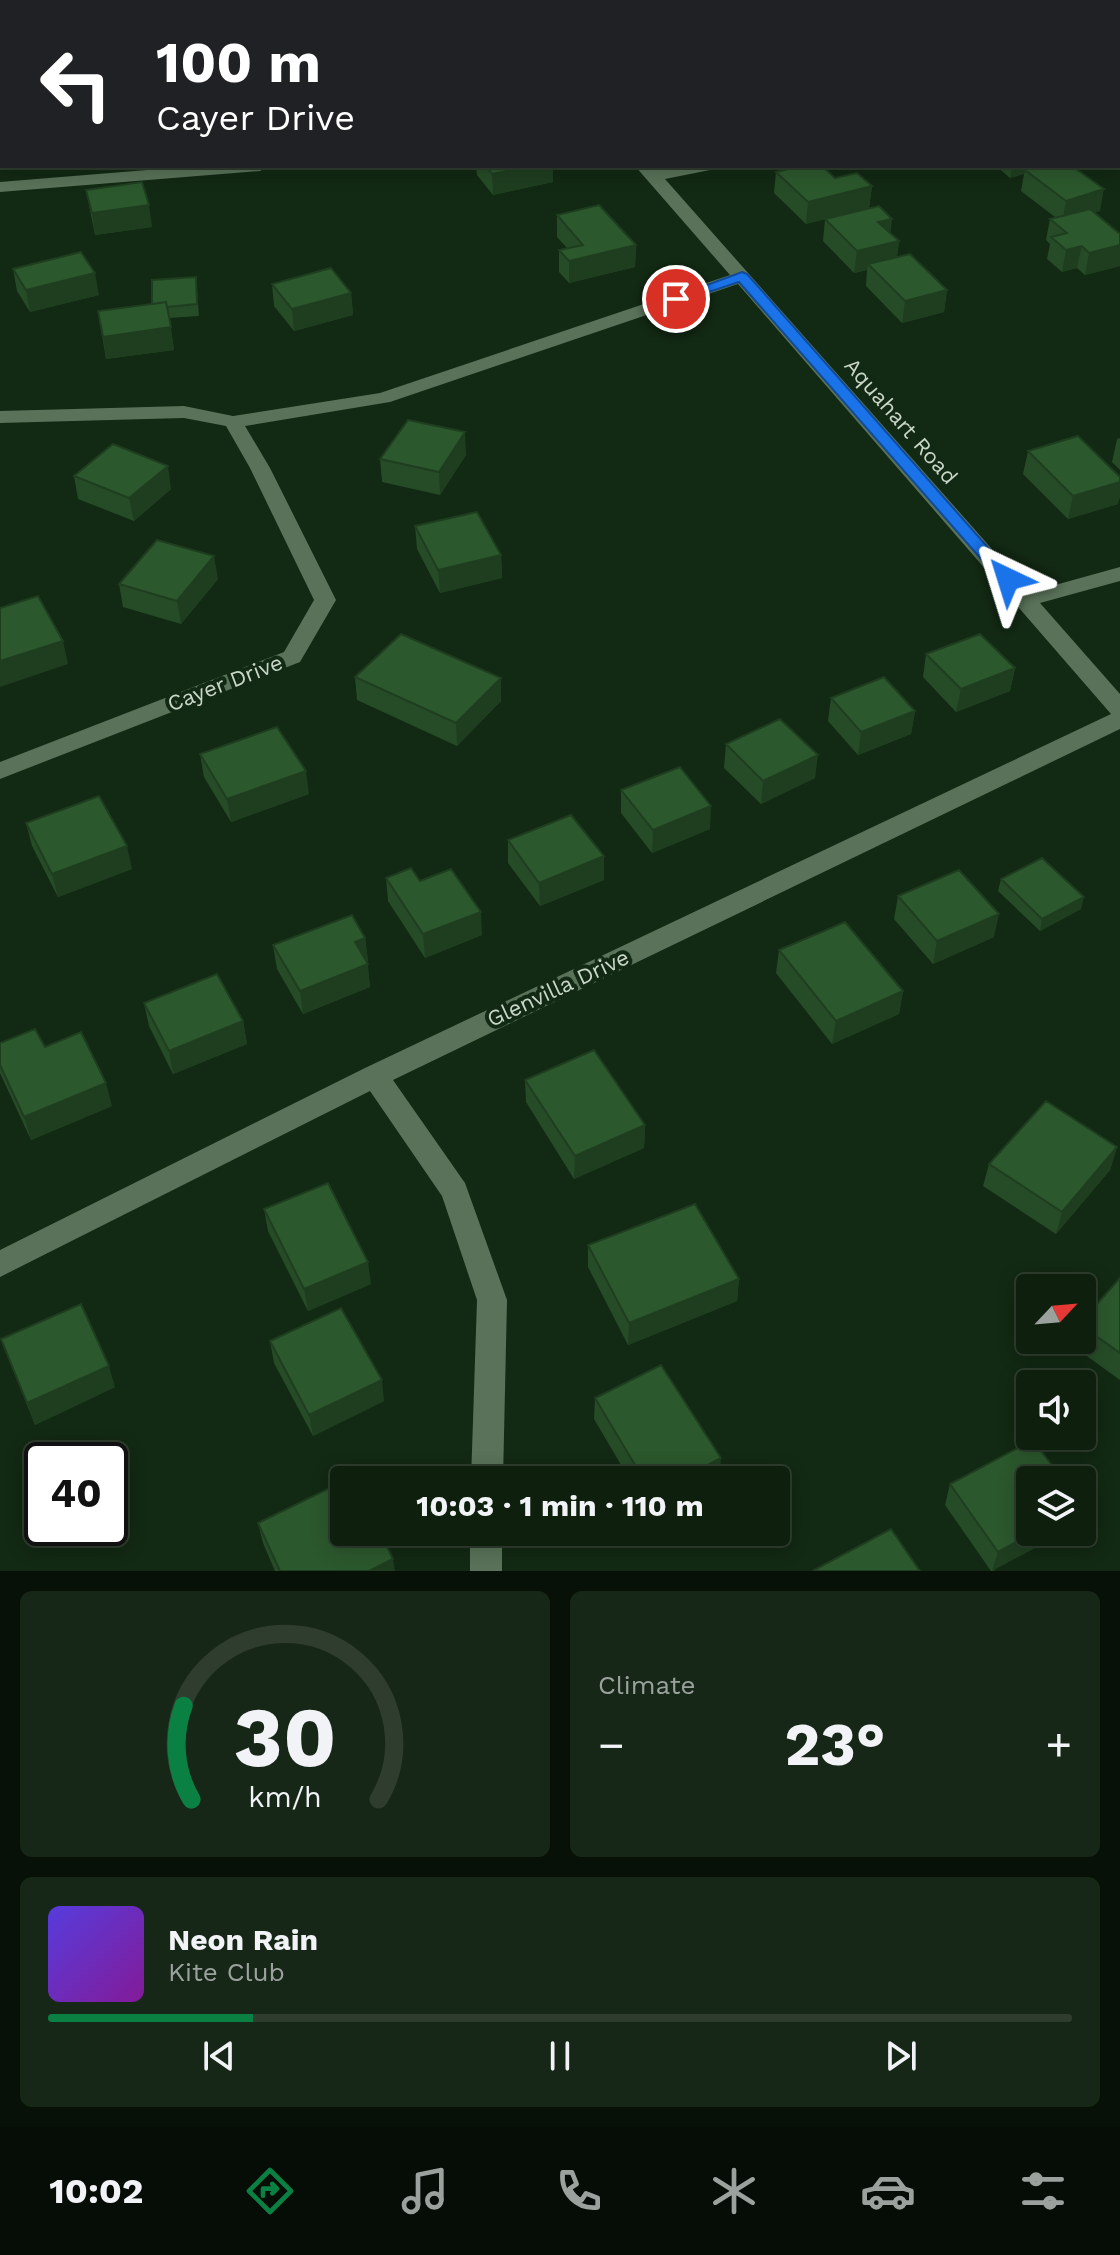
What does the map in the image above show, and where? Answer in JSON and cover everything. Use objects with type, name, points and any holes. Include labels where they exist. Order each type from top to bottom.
[{"type":"street","points":[[0,187],[215,168]]},
{"type":"street","points":[[648,171],[682,168]]},
{"type":"street","name":"Aquahart Road","points":[[648,171],[1120,709]]},
{"type":"street","points":[[1,415],[184,412],[233,422],[383,398],[742,277]]},
{"type":"street","name":"Cayer Drive","points":[[0,771],[292,657],[325,600],[260,468],[233,422]]},
{"type":"street","points":[[1026,600],[1120,574]]},
{"type":"street","name":"Glenvilla Drive","points":[[0,1264],[375,1076],[1120,719]]},
{"type":"street","points":[[375,1076],[455,1191],[492,1300],[487,1466]]},
{"type":"street","points":[[486,1546],[486,1571]]},
{"type":"building","points":[[488,168],[520,168],[492,174]]},
{"type":"building","points":[[792,168],[824,168],[835,178],[857,173],[872,186],[808,202],[776,172]]},
{"type":"building","points":[[1075,168],[1104,189],[1066,201],[1025,170]]},
{"type":"building","points":[[142,182],[149,205],[92,213],[86,190]]},
{"type":"building","points":[[599,205],[636,245],[569,261],[559,250],[583,245],[557,215]]},
{"type":"building","points":[[879,206],[892,219],[878,222],[899,241],[857,251],[825,219]]},
{"type":"building","points":[[1090,209],[1120,234],[1120,245],[1089,253],[1082,246],[1066,250],[1051,237],[1067,233],[1050,219]]},
{"type":"building","points":[[81,252],[95,273],[26,290],[13,269]]},
{"type":"building","points":[[910,254],[947,290],[905,301],[868,264]]},
{"type":"building","points":[[331,268],[351,293],[292,309],[272,284]]},
{"type":"building","points":[[196,277],[197,304],[167,307],[166,302],[152,304],[152,280]]},
{"type":"building","points":[[166,302],[171,327],[103,337],[98,311]]},
{"type":"building","points":[[408,420],[465,432],[439,472],[380,459]]},
{"type":"building","points":[[1078,436],[1120,477],[1120,482],[1073,496],[1028,451]]},
{"type":"building","points":[[113,444],[168,466],[129,498],[74,476]]},
{"type":"building","points":[[477,512],[501,555],[438,570],[415,526]]},
{"type":"building","points":[[157,540],[214,556],[177,601],[119,584]]},
{"type":"building","points":[[38,596],[63,641],[0,661],[0,608]]},
{"type":"building","points":[[401,634],[501,678],[456,723],[355,677]]},
{"type":"building","points":[[980,634],[1015,668],[961,689],[926,654]]},
{"type":"building","points":[[884,677],[915,711],[861,732],[831,698]]},
{"type":"building","points":[[780,719],[818,755],[763,781],[726,744]]},
{"type":"building","points":[[277,727],[306,771],[227,799],[200,754]]},
{"type":"building","points":[[680,767],[711,806],[653,830],[621,790]]},
{"type":"building","points":[[99,796],[127,846],[52,874],[26,823]]},
{"type":"building","points":[[571,815],[604,856],[539,883],[508,840]]},
{"type":"building","points":[[1042,858],[1084,897],[1042,919],[1001,879]]},
{"type":"building","points":[[411,868],[420,881],[451,869],[481,912],[423,934],[386,878]]},
{"type":"building","points":[[959,870],[999,914],[937,941],[898,896]]},
{"type":"building","points":[[352,915],[365,938],[355,942],[368,964],[300,991],[273,945]]},
{"type":"building","points":[[845,922],[903,991],[836,1021],[779,950]]},
{"type":"building","points":[[217,974],[243,1021],[169,1051],[144,1003]]},
{"type":"building","points":[[35,1029],[45,1047],[81,1032],[106,1083],[24,1117],[0,1065],[0,1043]]},
{"type":"building","points":[[594,1050],[645,1125],[575,1156],[525,1080]]},
{"type":"building","points":[[1046,1101],[1117,1147],[1062,1212],[989,1164]]},
{"type":"building","points":[[328,1183],[368,1262],[304,1289],[264,1209]]},
{"type":"building","points":[[695,1204],[739,1279],[629,1323],[588,1245]]},
{"type":"building","points":[[1120,1278],[1120,1353],[1096,1336],[1096,1305]]},
{"type":"building","points":[[81,1304],[109,1366],[27,1403],[1,1339]]},
{"type":"building","points":[[341,1308],[382,1380],[309,1415],[270,1341]]},
{"type":"building","points":[[661,1365],[721,1458],[706,1466],[636,1466],[595,1398]]},
{"type":"building","points":[[1016,1449],[1040,1450],[1052,1466],[1016,1466],[1016,1542],[998,1552],[950,1484]]},
{"type":"building","points":[[330,1488],[330,1546],[387,1546],[393,1559],[369,1571],[280,1571],[258,1523]]},
{"type":"building","points":[[891,1529],[920,1571],[814,1570]]},
{"type":"route","points":[[676,299],[742,277],[1008,579]]}]
